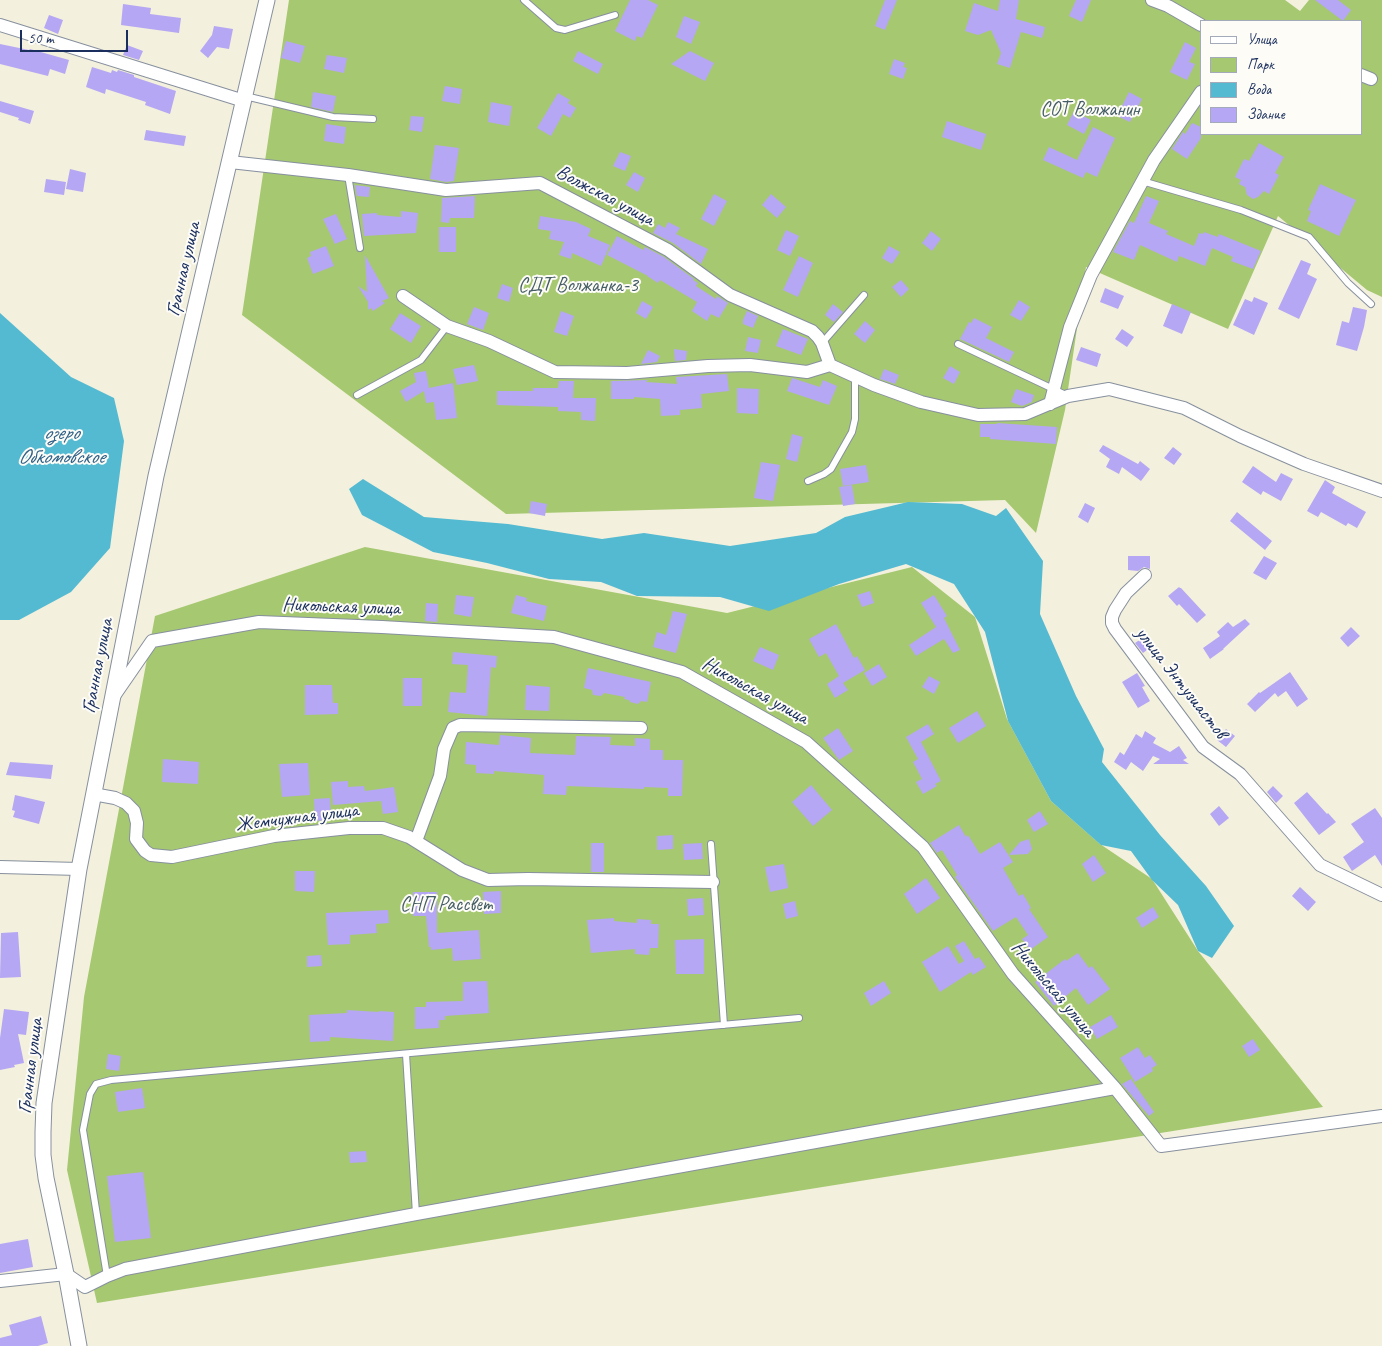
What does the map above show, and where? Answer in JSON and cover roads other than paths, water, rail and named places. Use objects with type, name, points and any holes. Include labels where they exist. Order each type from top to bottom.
[{"type":"street","name":"Гранная улица","points":[[79,1346],[46,1178],[43,1155],[44,1103],[79,869],[156,476],[267,0]]},
{"type":"street","points":[[1152,0],[1168,6],[1200,24]]},
{"type":"street","points":[[0,25],[245,98]]},
{"type":"street","points":[[1050,404],[1070,327],[1092,275],[1154,160],[1200,93]]},
{"type":"street","name":"Волжская улица","points":[[230,162],[348,175],[446,190],[540,183],[668,250],[730,295],[812,331],[822,343],[830,364]]},
{"type":"street","points":[[402,296],[447,326],[489,341],[555,372],[627,373],[708,366],[750,365],[807,372],[830,364],[874,385],[921,402],[978,415],[1025,414],[1068,396],[1109,389],[1184,408],[1240,436],[1304,464],[1382,491]]},
{"type":"street","name":"улица Энтузиастов","points":[[1145,576],[1126,593],[1115,610],[1112,623],[1203,747],[1240,774],[1320,866],[1382,895]]},
{"type":"street","name":"Никольская улица","points":[[111,700],[152,641],[259,622],[554,637],[682,672],[806,742],[923,847],[1012,974],[1114,1088],[1161,1146],[1382,1116]]},
{"type":"street","points":[[416,842],[440,776],[444,749],[453,728],[460,725],[641,728]]},
{"type":"street","name":"Жемчужная улица","points":[[93,794],[115,798],[126,803],[134,811],[137,823],[136,839],[141,847],[151,855],[172,857],[274,836],[349,828],[383,828],[409,837],[462,870],[488,880],[713,882]]},
{"type":"street","points":[[0,867],[79,869]]},
{"type":"street","points":[[0,1281],[66,1274],[85,1287],[125,1269],[416,1214],[1114,1088]]},
{"type":"lane","points":[[524,0],[556,28],[565,30],[615,15]]},
{"type":"lane","points":[[245,98],[333,117],[373,119]]},
{"type":"lane","points":[[348,175],[360,248]]},
{"type":"lane","points":[[1142,181],[1241,210],[1309,237],[1348,283],[1371,304]]},
{"type":"lane","points":[[822,343],[864,295]]},
{"type":"lane","points":[[357,395],[421,360],[447,326]]},
{"type":"lane","points":[[958,344],[1068,396]]},
{"type":"lane","points":[[808,481],[824,474],[830,469],[852,432],[855,419],[855,376]]},
{"type":"lane","points":[[711,844],[724,1025]]},
{"type":"lane","points":[[108,1276],[84,1130],[90,1094],[96,1084],[111,1080],[799,1018]]},
{"type":"lane","points":[[406,1054],[416,1214]]},
{"type":"water","name":"озеро Обкомовское","points":[[0,313],[71,377],[114,398],[124,441],[110,548],[71,592],[19,620],[0,620]]},
{"type":"water","points":[[363,479],[424,517],[508,524],[602,539],[644,533],[730,546],[816,533],[845,517],[908,502],[962,504],[996,516],[1006,508],[1043,561],[1040,614],[1076,696],[1104,749],[1102,762],[1160,835],[1206,886],[1234,926],[1212,958],[1198,951],[1178,905],[1152,880],[1131,851],[1101,845],[1051,801],[1008,721],[985,632],[954,584],[906,564],[839,584],[769,611],[720,597],[637,596],[601,582],[549,579],[487,563],[433,552],[362,515],[349,489]]},
{"type":"park label","name":"СОТ Волжанин","points":[[1090,110]]},
{"type":"park label","name":"СДТ Волжанка-3","points":[[578,286]]},
{"type":"park label","name":"СНП Рассвет","points":[[446,905]]}]
